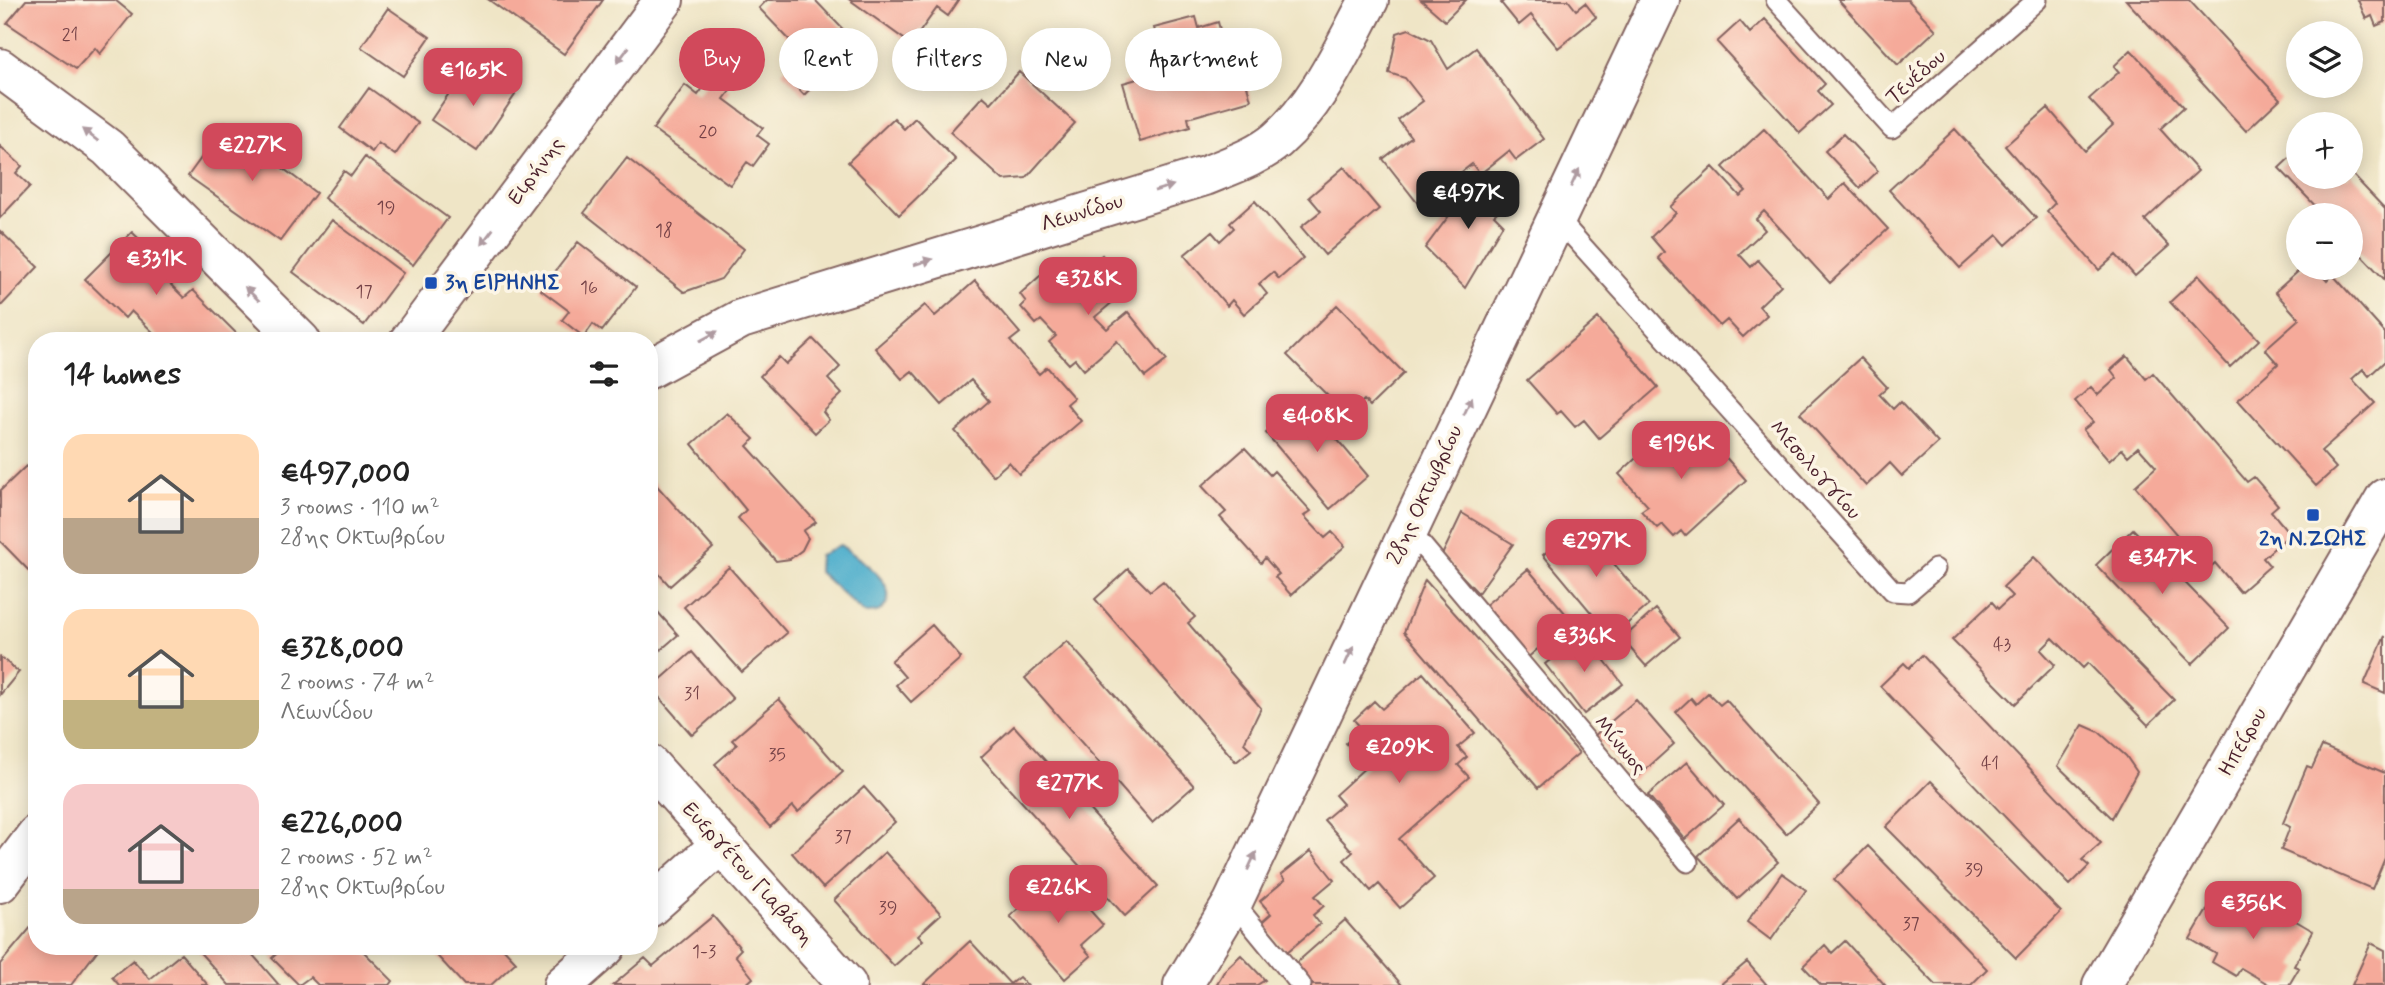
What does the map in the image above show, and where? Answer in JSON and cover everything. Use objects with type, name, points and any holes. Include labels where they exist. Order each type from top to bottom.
[{"type":"street","name":"Ειρήνης","points":[[416,332],[664,0]]},
{"type":"street","name":"Λεωνίδου","points":[[658,364],[741,319],[1205,176],[1247,159],[1276,141],[1301,115],[1335,63],[1370,0]]},
{"type":"street","name":"28ης Οκτωβρίου","points":[[1183,985],[1233,902],[1660,0]]},
{"type":"street","points":[[0,68],[108,148],[292,332]]},
{"type":"street","name":"Ηπείρου","points":[[2102,985],[2385,498]]},
{"type":"street","name":"Ευεργέτου Γιαβάση","points":[[658,774],[847,985]]},
{"type":"street","points":[[658,900],[721,845]]},
{"type":"street","points":[[0,883],[28,846]]},
{"type":"street","points":[[562,985],[597,955]]},
{"type":"lane","name":"Τενέδου","points":[[1776,0],[1892,128],[2037,0]]},
{"type":"lane","name":"Μεσολογγίου","points":[[1557,218],[1893,591],[1908,592],[1935,569]]},
{"type":"lane","name":"Μίνωος","points":[[1409,530],[1688,862]]},
{"type":"lane","points":[[1233,902],[1301,985]]},
{"type":"water","points":[[840,545],[880,577],[888,594],[887,602],[881,610],[864,613],[818,571],[819,556]]},
{"type":"building","points":[[26,0],[115,0],[132,14],[100,54],[95,48],[76,69],[7,23]]},
{"type":"building","points":[[489,0],[603,0],[564,54]]},
{"type":"building","points":[[767,0],[815,0],[842,28],[779,29],[759,8]]},
{"type":"building","points":[[850,0],[959,0],[948,16],[937,8],[923,28],[892,28],[892,30]]},
{"type":"building","points":[[1421,0],[1466,0],[1445,21]]},
{"type":"building","points":[[1505,0],[1568,0],[1576,10],[1585,3],[1596,17],[1558,48],[1531,15],[1519,25],[1501,3]]},
{"type":"building","points":[[1838,0],[1908,0],[1936,30],[1898,65]]},
{"type":"building","points":[[2126,0],[2189,0],[2280,99],[2246,131]]},
{"type":"building","points":[[2358,0],[2385,0],[2385,22],[2376,26],[2372,16],[2366,19]]},
{"type":"building","points":[[388,8],[430,37],[403,76],[361,47]]},
{"type":"building","points":[[1196,17],[1199,28],[1154,28]]},
{"type":"building","points":[[1765,19],[1825,84],[1818,91],[1831,105],[1800,133],[1717,42],[1740,21],[1750,33]]},
{"type":"building","points":[[1218,22],[1220,28],[1199,28]]},
{"type":"building","points":[[1409,29],[1431,40],[1448,69],[1476,48],[1544,139],[1516,160],[1509,151],[1480,174],[1472,164],[1419,205],[1383,159],[1411,137],[1398,120],[1423,101],[1405,78],[1389,73],[1397,33]]},
{"type":"building","points":[[2131,50],[2184,107],[2160,129],[2198,171],[2145,220],[2169,246],[2135,276],[2116,255],[2099,270],[2047,211],[2055,203],[2005,146],[2048,108],[2085,151],[2113,125],[2089,99],[2119,72],[2114,66]]},
{"type":"building","points":[[469,64],[515,95],[477,151],[431,120]]},
{"type":"building","points":[[1019,72],[1021,91],[1040,91],[1075,123],[1026,178],[1003,180],[950,132],[983,96],[991,103],[1002,91],[1007,91],[1007,85]]},
{"type":"building","points":[[369,88],[418,123],[395,155],[378,143],[372,152],[340,128]]},
{"type":"building","points":[[681,91],[693,91],[698,95],[701,91],[730,91],[724,99],[763,128],[757,135],[769,144],[753,166],[747,162],[730,185],[653,129]]},
{"type":"building","points":[[1125,91],[1248,91],[1251,100],[1188,118],[1190,127],[1140,142]]},
{"type":"building","points":[[894,118],[904,129],[915,118],[956,160],[899,215],[848,162]]},
{"type":"building","points":[[225,125],[316,193],[280,241],[188,176]]},
{"type":"building","points":[[1764,129],[1829,199],[1845,183],[1888,229],[1830,283],[1764,211],[1756,219],[1765,230],[1739,254],[1751,267],[1758,260],[1781,285],[1759,306],[1767,315],[1743,337],[1727,320],[1720,326],[1658,258],[1664,252],[1651,237],[1676,213],[1670,207],[1713,167],[1740,196],[1746,191],[1723,167]]},
{"type":"building","points":[[1955,129],[2036,218],[2006,245],[1997,235],[1960,268],[1889,190]]},
{"type":"building","points":[[1843,134],[1878,171],[1860,188],[1825,151]]},
{"type":"building","points":[[0,146],[22,166],[16,173],[30,186],[0,218]]},
{"type":"building","points":[[365,157],[448,218],[413,265],[324,198],[344,171],[351,176]]},
{"type":"building","points":[[627,158],[744,249],[721,279],[684,292],[584,213]]},
{"type":"building","points":[[2286,161],[2286,175],[2279,168]]},
{"type":"building","points":[[1344,167],[1379,209],[1325,255],[1301,227],[1321,211],[1309,197]]},
{"type":"building","points":[[1480,174],[1507,203],[1494,215],[1503,224],[1465,288],[1425,248]]},
{"type":"building","points":[[2363,186],[2385,209],[2385,280],[2363,257],[2363,203],[2313,203],[2299,189],[2363,189]]},
{"type":"building","points":[[1255,201],[1303,258],[1279,279],[1273,272],[1259,284],[1267,294],[1244,314],[1232,300],[1227,306],[1184,255],[1212,232],[1220,241],[1234,228],[1230,223]]},
{"type":"building","points":[[332,220],[403,273],[364,325],[293,272]]},
{"type":"building","points":[[0,231],[38,267],[0,307]]},
{"type":"building","points":[[132,232],[167,266],[160,274],[184,298],[193,290],[235,332],[153,332],[131,311],[125,318],[85,279]]},
{"type":"building","points":[[578,242],[636,287],[602,331],[593,324],[587,332],[578,332],[562,320],[569,311],[541,290]]},
{"type":"building","points":[[1102,255],[1129,288],[1095,317],[1107,329],[1128,312],[1167,360],[1145,377],[1117,341],[1084,370],[1075,359],[1069,364],[1049,342],[1056,336],[1041,320],[1036,324],[1021,307],[1026,302],[1020,294],[1051,266],[1067,284]]},
{"type":"building","points":[[2199,275],[2259,340],[2230,367],[2170,302]]},
{"type":"building","points":[[2288,280],[2337,280],[2385,333],[2385,361],[2369,376],[2363,369],[2352,379],[2375,403],[2321,451],[2336,468],[2316,486],[2238,400],[2278,364],[2265,349],[2299,319],[2275,292]]},
{"type":"building","points":[[975,281],[1020,333],[1010,341],[1039,374],[1047,367],[1074,398],[1067,404],[1081,421],[1019,474],[1009,462],[993,476],[955,431],[989,401],[971,380],[942,405],[912,371],[902,379],[875,348],[925,305],[935,316]]},
{"type":"building","points":[[1337,305],[1404,373],[1370,406],[1364,400],[1348,416],[1287,355]]},
{"type":"building","points":[[1598,318],[1658,387],[1599,438],[1584,420],[1575,427],[1561,411],[1557,414],[1527,380]]},
{"type":"building","points":[[813,339],[840,367],[828,379],[842,394],[823,412],[829,420],[815,433],[760,376],[779,357],[786,364]]},
{"type":"building","points":[[2127,356],[2146,379],[2153,373],[2247,482],[2254,477],[2278,505],[2271,511],[2290,534],[2263,558],[2270,566],[2240,592],[2215,563],[2207,570],[2135,486],[2156,467],[2138,447],[2128,456],[2122,449],[2109,461],[2083,430],[2093,422],[2075,401],[2091,387],[2098,395],[2117,378],[2111,370]]},
{"type":"building","points":[[1860,358],[1887,387],[1879,394],[1893,409],[1900,402],[1938,443],[1902,476],[1890,463],[1866,486],[1800,413]]},
{"type":"building","points":[[1304,400],[1368,476],[1330,509],[1266,433]]},
{"type":"building","points":[[727,413],[754,439],[747,446],[816,522],[803,531],[808,538],[802,550],[790,559],[776,561],[738,518],[746,510],[692,444]]},
{"type":"building","points":[[1685,424],[1708,450],[1714,444],[1746,480],[1685,536],[1681,531],[1674,537],[1662,524],[1657,528],[1641,511],[1648,506],[1619,474],[1662,434],[1668,440]]},
{"type":"building","points":[[1245,448],[1270,475],[1274,471],[1311,511],[1304,516],[1325,538],[1332,532],[1345,546],[1291,595],[1275,577],[1279,574],[1265,558],[1261,563],[1220,517],[1226,512],[1202,486]]},
{"type":"building","points":[[26,466],[28,468],[28,570],[0,541],[0,491]]},
{"type":"building","points":[[658,487],[713,548],[670,586],[658,573]]},
{"type":"building","points":[[1462,513],[1513,544],[1478,593],[1442,555]]},
{"type":"building","points":[[1580,524],[1649,605],[1621,629],[1613,620],[1604,628],[1543,555]]},
{"type":"building","points":[[2133,529],[2229,628],[2192,664],[2096,565]]},
{"type":"building","points":[[2034,557],[2174,700],[2148,725],[2088,663],[2083,668],[2053,638],[2041,650],[2055,665],[2015,704],[1952,640],[1992,602],[1998,609],[2012,596],[2003,587]]},
{"type":"building","points":[[729,567],[787,633],[742,672],[684,607]]},
{"type":"building","points":[[1128,569],[1150,591],[1163,581],[1195,617],[1188,623],[1261,708],[1244,743],[1251,750],[1236,762],[1095,599]]},
{"type":"building","points":[[1528,569],[1571,620],[1526,659],[1482,608]]},
{"type":"building","points":[[1425,580],[1579,753],[1538,788],[1404,632]]},
{"type":"building","points":[[1656,609],[1680,637],[1646,666],[1622,639]]},
{"type":"building","points":[[658,612],[678,635],[658,652]]},
{"type":"building","points":[[932,625],[961,658],[911,702],[896,685],[905,677],[891,661]]},
{"type":"building","points":[[1584,634],[1623,684],[1584,714],[1545,664]]},
{"type":"building","points":[[2385,636],[2385,693],[2364,684]]},
{"type":"building","points":[[1067,641],[1194,786],[1152,823],[1025,678]]},
{"type":"building","points":[[692,652],[733,699],[692,735],[658,696],[658,682]]},
{"type":"building","points":[[1922,655],[2101,843],[2082,860],[2089,866],[2070,885],[1880,686],[1904,663],[1909,668]]},
{"type":"building","points":[[0,657],[19,672],[0,695]]},
{"type":"building","points":[[1423,673],[1475,733],[1458,747],[1467,757],[1458,765],[1469,777],[1399,839],[1434,878],[1400,908],[1379,884],[1371,891],[1344,860],[1353,852],[1324,820],[1343,804],[1335,795],[1367,766],[1346,743],[1362,729],[1354,720],[1374,701],[1382,709]]},
{"type":"building","points":[[1708,693],[1720,705],[1726,700],[1819,804],[1786,834],[1676,712],[1691,698],[1696,704]]},
{"type":"building","points":[[779,699],[843,772],[798,812],[793,806],[770,827],[715,764],[737,745],[732,740]]},
{"type":"building","points":[[1636,700],[1674,744],[1633,781],[1594,736]]},
{"type":"building","points":[[2083,725],[2099,732],[2126,756],[2137,772],[2112,818],[2058,766]]},
{"type":"building","points":[[1014,726],[1158,886],[1125,916],[981,757]]},
{"type":"building","points":[[2322,746],[2385,773],[2385,858],[2372,889],[2281,850],[2290,827],[2283,823],[2307,766],[2312,768]]},
{"type":"building","points":[[1687,762],[1724,805],[1685,839],[1648,795]]},
{"type":"building","points":[[1931,781],[2061,912],[2016,958],[1886,827]]},
{"type":"building","points":[[864,787],[895,822],[823,888],[792,853]]},
{"type":"building","points":[[1739,818],[1778,862],[1737,899],[1698,856]]},
{"type":"building","points":[[1868,846],[1987,969],[1971,985],[1936,985],[1834,880]]},
{"type":"building","points":[[1311,851],[1334,880],[1315,896],[1324,906],[1313,915],[1320,924],[1287,952],[1262,922],[1271,914],[1260,901],[1285,880],[1281,875]]},
{"type":"building","points":[[885,852],[941,914],[918,935],[923,940],[894,966],[834,900]]},
{"type":"building","points":[[1782,873],[1806,890],[1771,940],[1747,922]]},
{"type":"building","points":[[1058,874],[1103,925],[1081,945],[1091,956],[1065,979],[1010,916]]},
{"type":"building","points":[[2217,893],[2260,917],[2267,904],[2313,931],[2294,966],[2299,968],[2289,985],[2270,985],[2241,968],[2236,976],[2212,962],[2216,954],[2190,939]]},
{"type":"building","points":[[713,916],[741,949],[735,955],[753,978],[745,985],[613,985],[645,958],[653,966]]},
{"type":"building","points":[[1345,920],[1402,985],[1313,985],[1295,964]]},
{"type":"building","points":[[28,931],[28,955],[94,955],[71,985],[0,985],[0,964]]},
{"type":"building","points":[[970,941],[1010,984],[1019,977],[1027,985],[923,985]]},
{"type":"building","points":[[1845,941],[1885,985],[1821,985],[1803,966],[1825,945],[1832,953]]},
{"type":"building","points":[[2371,943],[2385,950],[2385,985],[2352,985]]},
{"type":"building","points":[[182,955],[208,985],[119,985],[112,977],[133,960],[150,979]]},
{"type":"building","points":[[202,955],[253,955],[279,985],[229,985]]},
{"type":"building","points":[[275,955],[367,955],[393,981],[390,985],[318,985],[310,977],[299,985],[272,958]]},
{"type":"building","points":[[436,955],[509,955],[516,962],[491,985],[464,985]]},
{"type":"building","points":[[1241,955],[1265,980],[1257,985],[1216,985],[1225,970]]},
{"type":"building","points":[[1747,962],[1767,985],[1720,985]]},
{"type":"place","name":"3η ΕΙΡΗΝΗΣ","points":[[431,283]]},
{"type":"place","name":"2η Ν.ΖΩΗΣ","points":[[2313,515]]}]
